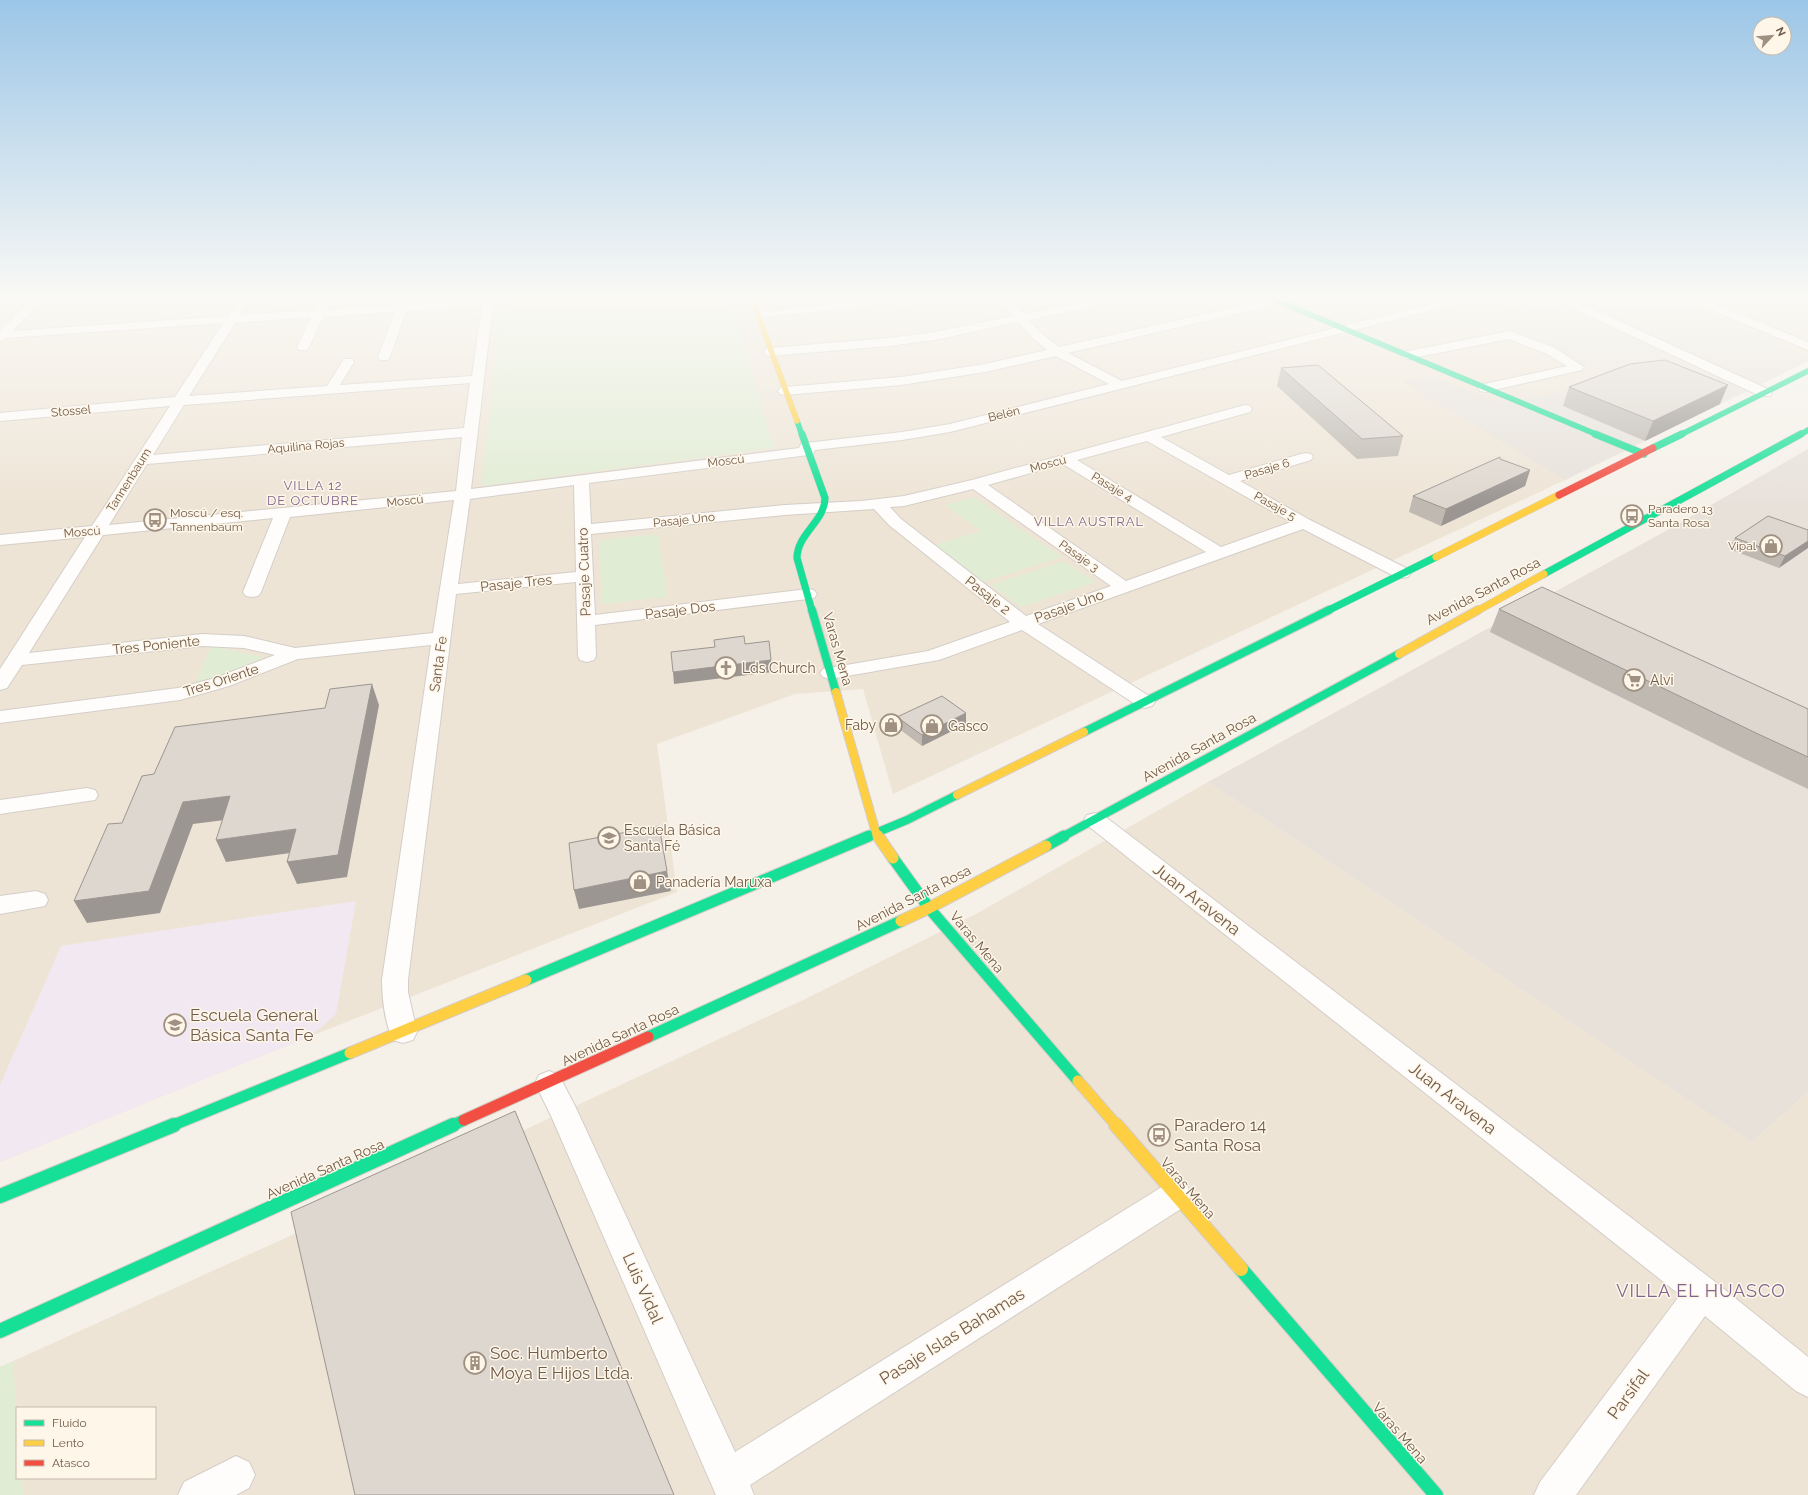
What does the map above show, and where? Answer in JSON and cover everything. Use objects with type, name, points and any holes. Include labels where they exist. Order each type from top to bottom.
[{"type":"main road","points":[[775,366],[825,498],[825,507]]},
{"type":"main road","points":[[1432,366],[1644,454]]},
{"type":"main road","points":[[0,1196],[403,1032],[876,833],[1145,702],[1808,371]]},
{"type":"main road","name":"Avenida Santa Rosa","points":[[0,1331],[804,967],[929,908],[1095,820],[1808,430]]},
{"type":"main road","name":"Varas Mena","points":[[825,507],[802,538],[797,552],[876,833],[929,908],[1436,1495]]},
{"type":"street","name":"Tannenbaum","points":[[0,684],[201,366]]},
{"type":"street","points":[[331,390],[346,366]]},
{"type":"street","name":"Santa Fe","points":[[403,1032],[395,980],[441,638],[463,495],[480,366]]},
{"type":"street","points":[[785,391],[929,377],[994,366]]},
{"type":"street","points":[[1085,366],[1120,384]]},
{"type":"street","name":"Belén","points":[[807,449],[950,428],[1193,366]]},
{"type":"street","points":[[1485,388],[1578,367],[1576,366]]},
{"type":"street","points":[[1706,366],[1765,393]]},
{"type":"street","name":"Stossel","points":[[0,417],[179,401],[478,379]]},
{"type":"street","name":"Moscú","points":[[825,507],[879,505],[920,498],[976,484],[1245,409]]},
{"type":"street","name":"Aquilina Rojas","points":[[142,460],[470,432]]},
{"type":"street","name":"Pasaje 5","points":[[1149,436],[1304,523],[1402,573]]},
{"type":"street","name":"Moscú","points":[[0,540],[582,483],[807,449]]},
{"type":"street","name":"Pasaje 6","points":[[1228,480],[1306,457]]},
{"type":"street","name":"Pasaje 4","points":[[1065,459],[1219,553]]},
{"type":"street","name":"Pasaje Cuatro","points":[[582,483],[587,656]]},
{"type":"street","name":"Pasaje 3","points":[[976,484],[1124,587]]},
{"type":"street","name":"Pasaje 2","points":[[879,505],[895,522],[1023,623],[1145,702]]},
{"type":"street","name":"Pasaje Uno","points":[[583,530],[825,507]]},
{"type":"street","points":[[252,592],[283,513]]},
{"type":"street","name":"Pasaje Uno","points":[[830,673],[932,656],[1304,523]]},
{"type":"street","name":"Pasaje Tres","points":[[448,590],[584,576]]},
{"type":"street","name":"Pasaje Dos","points":[[586,621],[808,594]]},
{"type":"street","name":"Tres Oriente","points":[[0,717],[180,694],[222,682],[295,654],[441,638]]},
{"type":"street","name":"Tres Poniente","points":[[15,660],[202,640],[244,642],[295,654]]},
{"type":"street","points":[[0,806],[87,795]]},
{"type":"street","name":"Juan Aravena","points":[[1095,820],[1702,1292],[1808,1379]]},
{"type":"street","points":[[0,905],[36,900]]},
{"type":"street","name":"Luis Vidal","points":[[549,1083],[566,1117],[731,1486]]},
{"type":"street","name":"Pasaje Islas Bahamas","points":[[731,1486],[1176,1195]]},
{"type":"street","name":"Parsifal","points":[[1553,1495],[1702,1292]]},
{"type":"street","points":[[197,1495],[236,1475]]},
{"type":"shaded area","points":[[0,366],[1798,366],[1565,480],[893,794],[863,689],[795,694],[657,744],[677,892],[311,1036],[0,1162]]},
{"type":"shaded area","points":[[1588,366],[1798,366],[1565,480],[1402,381],[1433,376],[1499,403],[1623,383]]},
{"type":"shaded area","points":[[1808,449],[1808,1092],[1752,1142],[1208,782],[1673,527]]},
{"type":"shaded area","points":[[1208,782],[1752,1142],[1808,1092],[1808,1495],[0,1495],[0,1367],[522,1131],[805,999],[974,915]]},
{"type":"shaded area","name":"Escuela General Básica Santa Fe","points":[[356,901],[336,1014],[311,1036],[0,1162],[0,1085],[61,946]]},
{"type":"green space","points":[[495,366],[750,366],[774,448],[481,486]]},
{"type":"green space","points":[[974,497],[1062,557],[983,582],[935,545],[981,531],[945,505]]},
{"type":"green space","points":[[658,534],[667,597],[602,604],[599,540]]},
{"type":"green space","points":[[1064,561],[1095,582],[1021,607],[991,585]]},
{"type":"green space","points":[[211,646],[263,657],[258,662],[195,684]]},
{"type":"green space","points":[[13,1361],[16,1407],[16,1479],[22,1479],[23,1495],[0,1495],[0,1367]]},
{"type":"building","points":[[1319,366],[1403,436],[1362,439],[1281,368]]},
{"type":"building","points":[[1625,366],[1680,366],[1728,385],[1653,421],[1569,387]]},
{"type":"building","points":[[1500,457],[1500,459],[1530,470],[1446,509],[1413,496]]},
{"type":"building","points":[[1768,516],[1808,530],[1808,541],[1785,556],[1735,538]]},
{"type":"building","points":[[1542,587],[1808,709],[1808,757],[1499,609]]},
{"type":"building","points":[[744,636],[745,644],[769,641],[771,660],[673,672],[671,652],[715,647],[714,640]]},
{"type":"building","points":[[372,684],[338,855],[287,862],[296,829],[216,840],[230,796],[183,802],[149,891],[74,901],[108,824],[122,823],[142,776],[154,774],[175,727],[325,708],[330,689]]},
{"type":"building","points":[[942,696],[966,713],[922,735],[897,717]]},
{"type":"building","points":[[659,826],[667,871],[574,890],[569,843]]},
{"type":"building","name":"Soc. Humberto Moya E Hijos Ltda.","points":[[515,1111],[674,1495],[355,1495],[291,1212]]},
{"type":"traffic: fast","points":[[1433,366],[1644,454]]},
{"type":"traffic: fast","points":[[1653,448],[1808,371]]},
{"type":"traffic: fast","points":[[797,421],[825,498],[825,507],[802,539],[797,551],[797,558],[836,692]]},
{"type":"traffic: fast","points":[[1544,574],[1808,430]]},
{"type":"traffic: fast","points":[[1084,732],[1436,557]]},
{"type":"traffic: fast","points":[[1046,846],[1399,654]]},
{"type":"traffic: fast","points":[[526,980],[907,820],[957,795]]},
{"type":"traffic: fast","points":[[893,858],[929,908],[1078,1081]]},
{"type":"traffic: fast","points":[[648,1037],[901,921]]},
{"type":"traffic: fast","points":[[0,1196],[350,1053]]},
{"type":"traffic: fast","points":[[0,1331],[464,1120]]},
{"type":"traffic: fast","points":[[1241,1269],[1436,1495]]},
{"type":"traffic: slow","points":[[777,366],[797,421]]},
{"type":"traffic: slow","points":[[1436,557],[1559,495]]},
{"type":"traffic: slow","points":[[1399,654],[1544,574]]},
{"type":"traffic: slow","points":[[836,692],[876,833],[893,858]]},
{"type":"traffic: slow","points":[[957,795],[1084,732]]},
{"type":"traffic: slow","points":[[901,921],[929,908],[1046,846]]},
{"type":"traffic: slow","points":[[350,1053],[526,980]]},
{"type":"traffic: slow","points":[[1078,1081],[1241,1269]]},
{"type":"traffic: jam","points":[[1559,495],[1653,448]]},
{"type":"traffic: jam","points":[[464,1120],[648,1037]]},
{"type":"place","name":"Paradero 13 Santa Rosa","points":[[1632,516]]},
{"type":"place","name":"Moscú / esq. Tannenbaum","points":[[155,520]]},
{"type":"place","name":"Vipal","points":[[1771,546]]},
{"type":"place","name":"Lds Church","points":[[726,668]]},
{"type":"place","name":"Alvi","points":[[1634,680]]},
{"type":"place","name":"Faby","points":[[891,725]]},
{"type":"place","name":"Gasco","points":[[932,726]]},
{"type":"place","name":"Escuela Básica Santa Fé","points":[[609,838]]},
{"type":"place","name":"Panadería Maruxa","points":[[640,882]]},
{"type":"place","name":"Escuela General Básica Santa Fe","points":[[175,1025]]},
{"type":"place","name":"Paradero 14 Santa Rosa","points":[[1159,1135]]},
{"type":"place","name":"Soc. Humberto Moya E Hijos Ltda.","points":[[475,1363]]},
{"type":"district","name":"VILLA 12 DE OCTUBRE","points":[[313,492]]},
{"type":"district","name":"VILLA AUSTRAL","points":[[1089,521]]},
{"type":"district","name":"VILLA EL HUASCO","points":[[1701,1291]]}]
